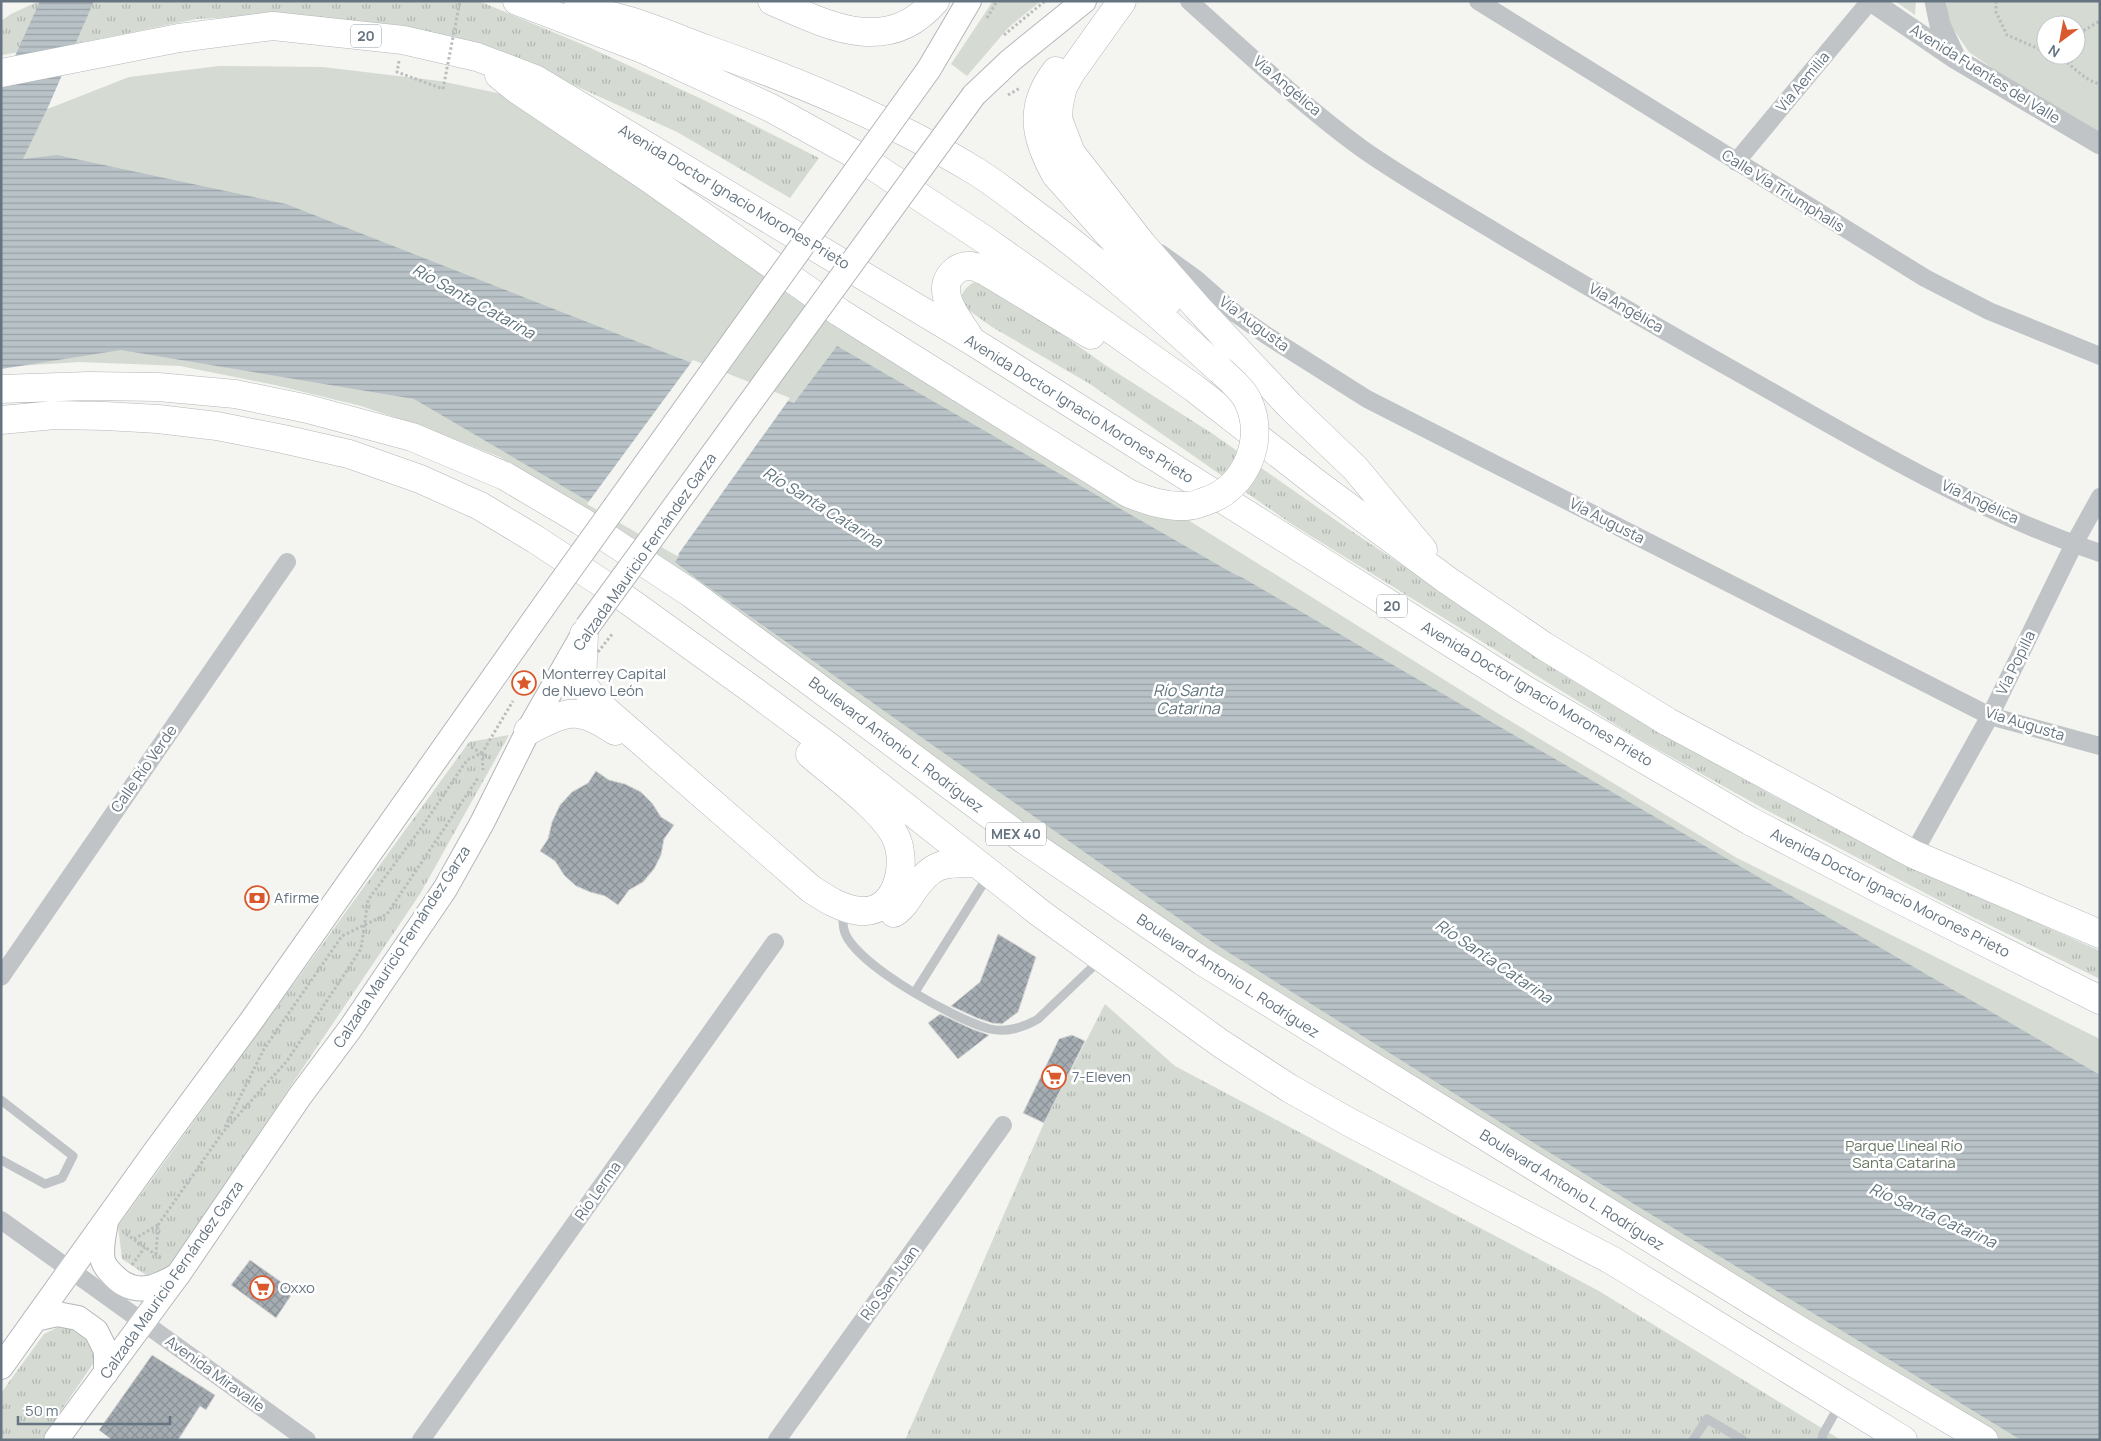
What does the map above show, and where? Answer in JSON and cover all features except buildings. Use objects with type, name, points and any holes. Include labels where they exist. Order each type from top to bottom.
[{"type":"main road","points":[[772,1],[806,16],[852,32],[887,32],[910,22],[928,9],[935,1]]},
{"type":"main road","points":[[173,1269],[156,1286],[145,1289],[132,1288],[122,1284],[108,1269],[103,1260],[102,1249],[115,1226],[258,1013],[546,603],[929,69],[970,1]]},
{"type":"main road","name":"Calzada Mauricio Fernández Garza","points":[[56,1440],[143,1322],[173,1269],[350,1030],[445,889],[482,824],[528,732],[586,631],[974,95],[1011,60],[1084,1]]},
{"type":"main road","points":[[1122,1],[1072,71],[1063,87],[1058,119],[1071,153],[1142,244],[1197,307],[1290,406],[1355,468],[1447,580]]},
{"type":"main road","points":[[477,57],[515,88],[650,179],[839,312],[1128,493],[1149,502],[1170,506],[1190,506],[1217,497],[1235,484],[1247,464],[1254,447],[1254,427],[1248,401],[1240,390],[1126,285],[1068,238],[1003,190],[962,163],[906,133],[818,91],[735,59],[606,15],[529,6]]},
{"type":"main road","points":[[529,6],[645,50],[771,108],[858,156],[985,240],[1194,388],[1320,486],[1447,580],[1544,646],[1668,722],[1913,854],[2100,934]]},
{"type":"main road","points":[[1104,25],[1074,49],[1049,80],[1040,97],[1037,114],[1038,135],[1044,155],[1056,176],[1099,222],[1142,274],[1201,336],[1214,354],[1220,370]]},
{"type":"main road","name":"Avenida Doctor Ignacio Morones Prieto","points":[[1,73],[179,38],[273,26],[403,40],[477,57],[535,79],[972,341],[1524,689],[1733,811],[1885,892],[2100,1000]]},
{"type":"main road","points":[[972,341],[949,305],[946,295],[946,283],[949,278],[954,272],[966,265],[976,266],[985,271],[1120,353],[1194,388]]},
{"type":"main road","name":"Boulevard Antonio L. Rodríguez","points":[[1,389],[89,386],[158,387],[235,394],[308,409],[412,437],[505,476],[581,522],[692,594],[1013,832],[1202,961],[1802,1332],[1984,1440]]},
{"type":"main road","name":"MEX 40","points":[[1,420],[55,415],[105,416],[158,419],[217,426],[349,454],[420,479],[480,506],[536,538],[623,597],[754,691],[832,749],[983,869],[1220,1043],[1289,1088],[1349,1122],[1613,1261],[1903,1440]]},
{"type":"main road","points":[[586,631],[582,682],[596,702],[844,916],[867,925],[888,916],[897,911],[906,902],[926,874],[941,864],[983,869]]},
{"type":"main road","points":[[528,732],[562,715],[573,713],[594,717],[638,750],[806,903],[831,919],[883,905],[894,892],[900,871],[901,857],[894,834],[880,815],[806,750],[754,691]]},
{"type":"main road","points":[[1,1367],[71,1270],[115,1226]]},
{"type":"main road","points":[[36,1318],[57,1314],[78,1318],[96,1331],[106,1351],[106,1373]]},
{"type":"street","name":"Vía Angélica","points":[[1190,1],[1278,79],[1361,147],[1423,188],[1702,352],[1861,442],[1973,501],[2074,544],[2100,553]]},
{"type":"street","name":"Calle Vía Triumphalis","points":[[1478,1],[1925,278],[1989,311],[2100,356]]},
{"type":"street","name":"Vía Aemilia","points":[[1736,162],[1870,1]]},
{"type":"street","name":"Avenida Fuentes del Valle","points":[[1870,1],[1956,59],[2100,144]]},
{"type":"street","points":[[1935,1],[1940,25],[1956,59]]},
{"type":"street","name":"Vía Augusta","points":[[1142,244],[1158,251],[1174,262],[1236,314],[1367,399],[1990,716],[2100,746]]},
{"type":"street","name":"Vía Popilla","points":[[1913,854],[1990,716],[2074,544],[2100,497]]},
{"type":"street","name":"Calle Río Verde","points":[[1,977],[287,562]]},
{"type":"street","name":"Río Lerma","points":[[421,1440],[775,942]]},
{"type":"street","name":"Río San Juan","points":[[777,1440],[1003,1125]]},
{"type":"street","name":"Avenida Miravalle","points":[[1,1220],[307,1440]]},
{"type":"lane","points":[[915,992],[983,869]]},
{"type":"lane","points":[[844,916],[845,933],[851,944],[865,959],[892,980],[964,1019],[992,1030],[1019,1028],[1038,1019],[1102,958]]},
{"type":"lane","points":[[1,1100],[73,1156],[62,1178],[45,1184],[1,1160]]},
{"type":"lane","points":[[1822,1440],[1823,1434],[1842,1402]]},
{"type":"lane","points":[[1693,1440],[1707,1419],[1743,1440]]},
{"type":"path","points":[[397,72],[443,89],[460,1]]},
{"type":"path","points":[[1996,1],[1996,12],[2007,35],[2036,48]]},
{"type":"path","points":[[2086,29],[2100,21]]},
{"type":"path","points":[[2072,66],[2082,77],[2100,84]]},
{"type":"path","points":[[223,1132],[264,1049],[342,936],[387,914],[483,770],[482,754],[514,701]]},
{"type":"path","points":[[469,746],[492,760]]},
{"type":"path","points":[[134,1239],[158,1225],[223,1132],[287,1061],[361,949],[368,900],[424,824],[467,760],[482,754]]},
{"type":"path","points":[[156,1255],[158,1225]]},
{"type":"path","points":[[115,1226],[173,1269]]},
{"type":"path","points":[[131,1267],[145,1247]]},
{"type":"green space","points":[[39,1],[479,1],[584,45],[704,100],[819,158],[790,198],[677,132],[556,77],[277,15],[197,19],[79,43],[1,55],[1,21],[11,14]]},
{"type":"green space","points":[[993,1],[1041,1],[1009,27],[967,76],[951,64]]},
{"type":"green space","points":[[1895,1],[1916,1],[1915,15]]},
{"type":"green space","points":[[1947,1],[2100,1],[2100,133],[2032,96],[1969,52],[1947,20]]},
{"type":"green space","name":"Río Santa Catarina","points":[[219,66],[323,67],[440,81],[507,95],[1499,714],[1737,858],[2100,1039],[2100,1440],[2001,1440],[1565,1175],[1138,905],[583,506],[500,457],[423,427],[361,406],[275,385],[180,366],[80,362],[1,367],[1,115],[50,108],[129,77]]},
{"type":"green space","points":[[985,279],[1105,365],[1213,434],[1347,528],[1487,622],[1632,711],[1772,795],[1917,869],[2100,951],[2100,979],[1946,904],[1766,810],[1639,739],[1290,523],[1090,384],[992,327],[967,309],[960,301],[963,292],[972,284]]},
{"type":"green space","points":[[509,735],[420,894],[167,1270],[146,1275],[122,1259],[118,1226],[469,742]]},
{"type":"green space","points":[[1105,1004],[1175,1066],[1599,1291],[1841,1440],[905,1440],[1044,1123]]},
{"type":"green space","points":[[60,1326],[88,1332],[97,1358],[41,1440],[1,1440],[1,1393],[44,1334]]},
{"type":"water","name":"Río Santa Catarina","points":[[40,1],[94,1],[49,105],[23,159],[57,155],[286,204],[794,403],[837,346],[1243,578],[2100,1075],[2100,1440],[2021,1440],[1529,1140],[1215,944],[697,579],[675,562],[680,555],[414,399],[121,350],[1,369],[1,87]]},
{"type":"pier","points":[[693,360],[790,398],[672,563],[677,556],[587,504]]},
{"type":"place","name":"Monterrey Capital de Nuevo León","points":[[524,683]]},
{"type":"place","name":"Afirme","points":[[257,898]]},
{"type":"place","name":"7-Eleven","points":[[1054,1077]]},
{"type":"place","name":"Oxxo","points":[[262,1288]]},
{"type":"park label","name":"Parque Lineal Río Santa Catarina","points":[[1904,1154]]}]
